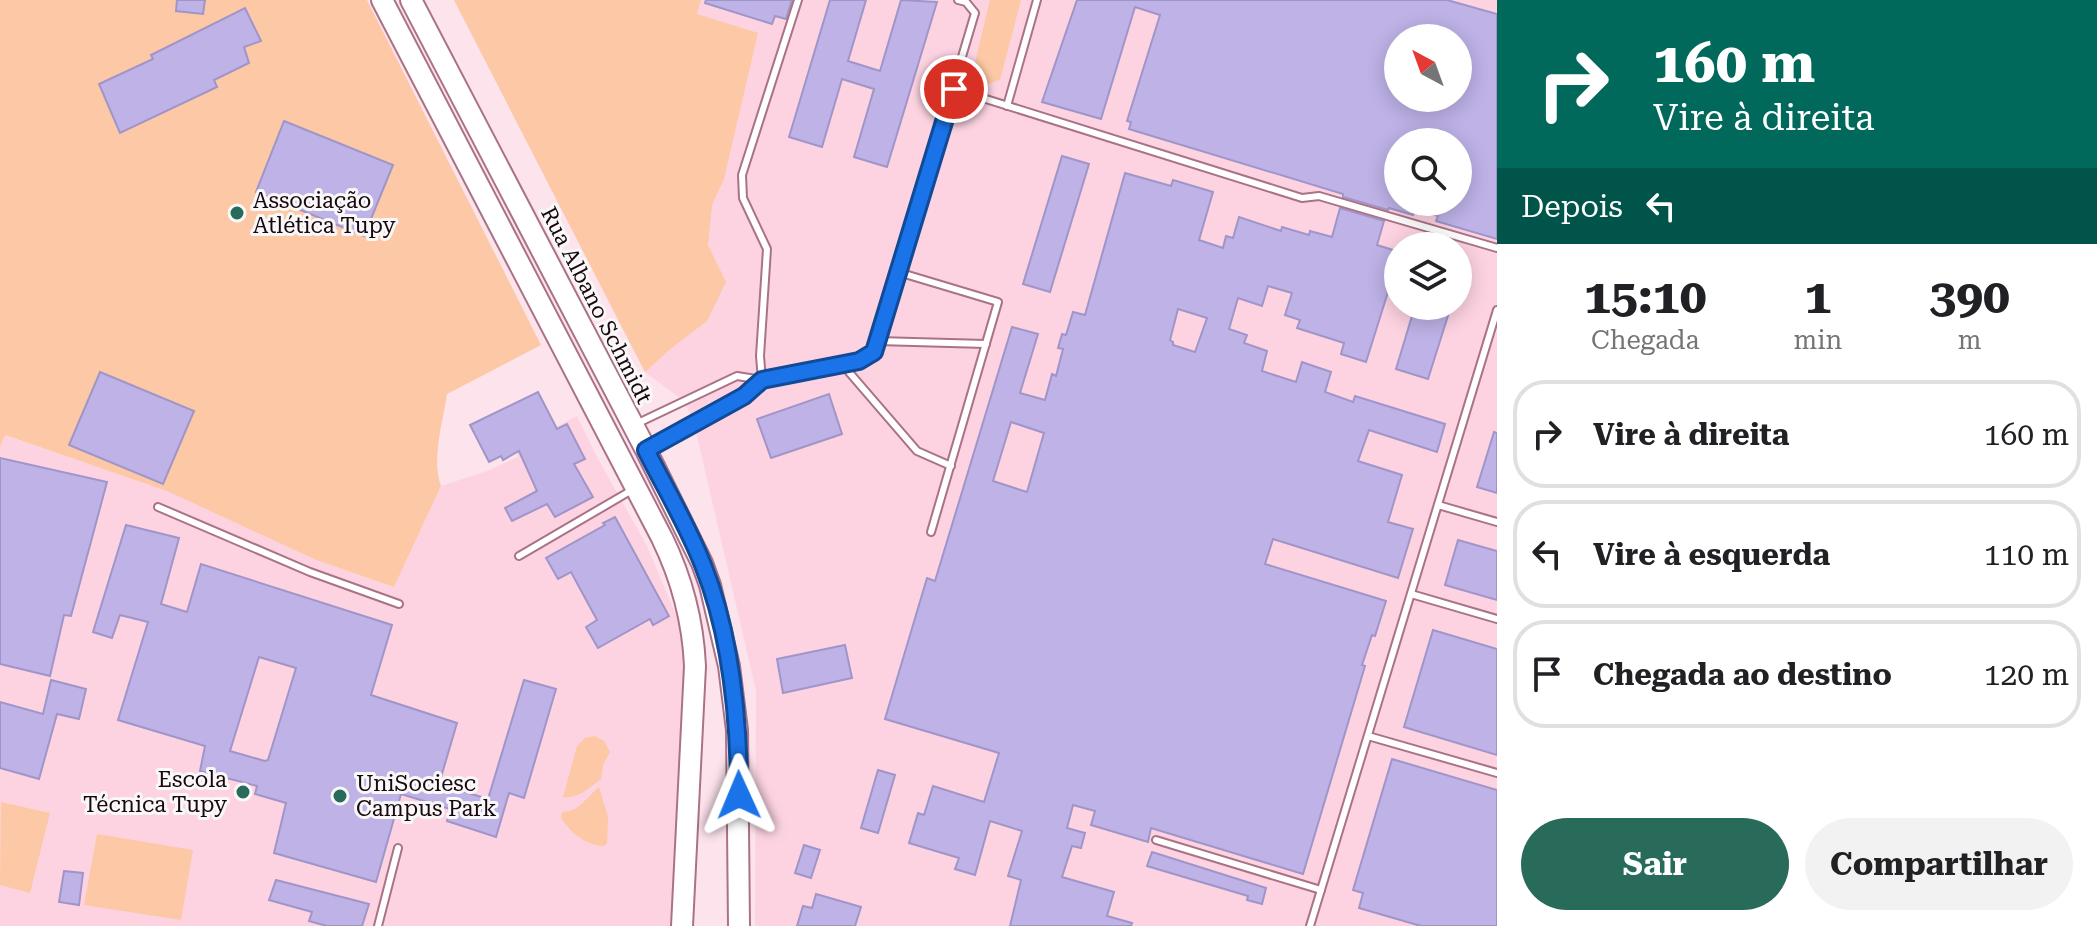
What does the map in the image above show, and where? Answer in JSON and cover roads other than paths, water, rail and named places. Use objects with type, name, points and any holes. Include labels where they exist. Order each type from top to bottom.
[{"type":"main road","points":[[382,0],[676,569],[694,643],[695,696],[682,926]]},
{"type":"main road","name":"Rua Albano Schmidt","points":[[411,0],[702,563],[725,644],[734,695],[738,750],[739,926]]},
{"type":"lane","points":[[762,380],[760,356],[767,249],[743,198],[742,175],[798,0]]},
{"type":"lane","points":[[633,426],[737,376],[762,380],[859,361],[874,352],[975,13],[966,2],[958,0]]},
{"type":"lane","points":[[1007,106],[1037,0]]},
{"type":"lane","points":[[954,89],[1302,198],[1319,196],[1497,248]]},
{"type":"lane","points":[[898,272],[998,302],[931,532]]},
{"type":"lane","points":[[1310,926],[1497,310]]},
{"type":"lane","points":[[877,341],[986,344]]},
{"type":"lane","points":[[842,364],[917,451],[951,466]]},
{"type":"lane","points":[[646,450],[744,396],[762,380]]},
{"type":"lane","points":[[519,556],[636,488]]},
{"type":"lane","points":[[1438,505],[1497,522]]},
{"type":"lane","points":[[158,507],[310,572],[399,604]]},
{"type":"lane","points":[[1411,594],[1497,619]]},
{"type":"lane","points":[[1368,736],[1497,773]]},
{"type":"lane","points":[[1156,840],[1321,890]]},
{"type":"lane","points":[[378,926],[398,848]]},
{"type":"place","name":"Associação Atlética Tupy","points":[[237,213]]},
{"type":"place","name":"Escola Técnica Tupy","points":[[243,792]]},
{"type":"place","name":"UniSociesc Campus Park","points":[[340,796]]}]
